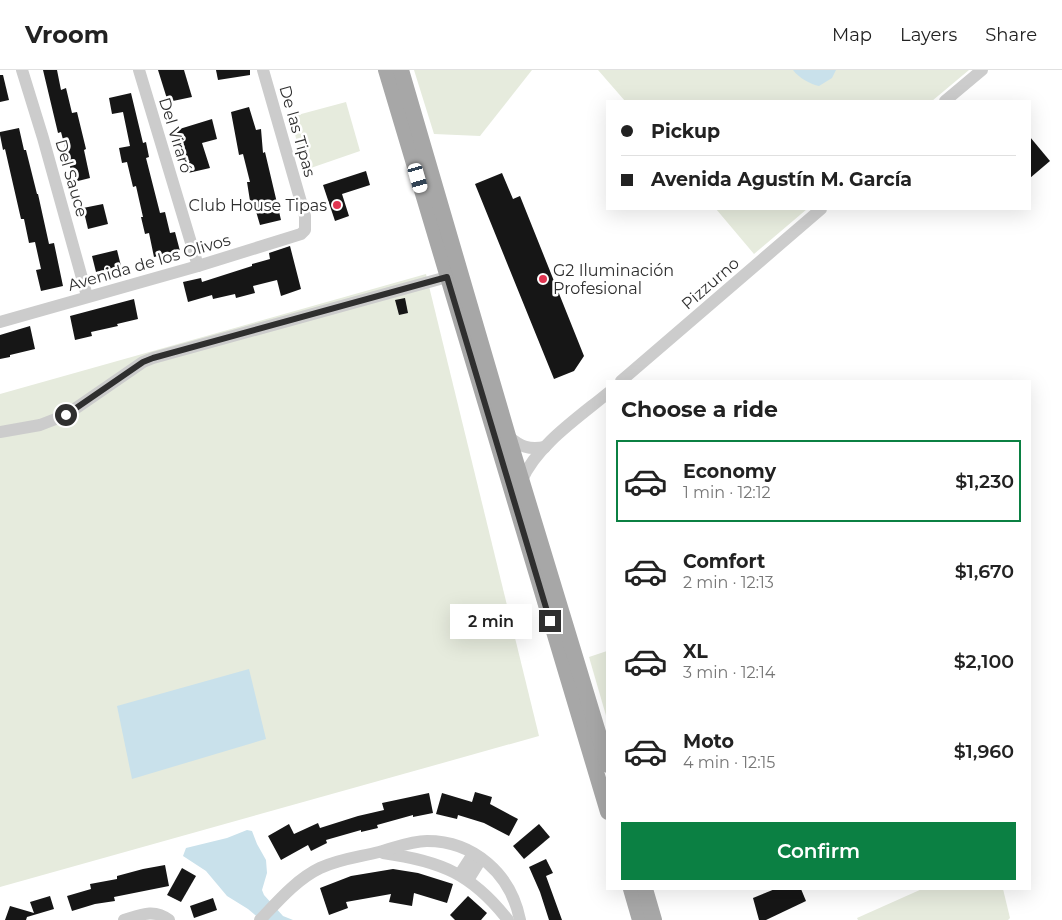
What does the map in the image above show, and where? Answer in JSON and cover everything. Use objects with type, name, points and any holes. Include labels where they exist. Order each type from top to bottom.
[{"type":"main road","points":[[386,70],[606,805]]},
{"type":"main road","points":[[401,70],[508,436],[606,758]]},
{"type":"main road","points":[[631,890],[640,920]]},
{"type":"main road","points":[[645,890],[654,920]]},
{"type":"street","name":"Del Sauce","points":[[22,70],[87,296]]},
{"type":"street","name":"Del Viraró","points":[[139,70],[198,266]]},
{"type":"street","name":"De las Tipas","points":[[263,70],[305,216],[305,230]]},
{"type":"street","points":[[946,100],[982,70]]},
{"type":"street","name":"Pizzurno","points":[[622,380],[820,210]]},
{"type":"street","name":"Avenida de los Olivos","points":[[0,322],[295,237],[305,230]]},
{"type":"street","points":[[0,432],[40,425],[66,415],[143,362],[153,358],[447,277]]},
{"type":"street","points":[[522,480],[532,461],[545,447],[606,395]]},
{"type":"street","points":[[508,436],[525,448],[545,447]]},
{"type":"street","points":[[260,920],[280,899],[320,868],[413,842],[428,841],[456,846],[477,857],[499,873],[511,892],[520,920]]},
{"type":"street","points":[[378,852],[427,862],[464,877],[490,898],[508,920]]},
{"type":"street","points":[[464,877],[477,857]]},
{"type":"street","points":[[124,920],[150,912],[158,913],[169,920]]},
{"type":"shaded area","points":[[414,70],[532,70],[480,136],[434,134]]},
{"type":"shaded area","points":[[598,70],[969,70],[933,100],[624,100]]},
{"type":"shaded area","points":[[346,102],[360,151],[305,170],[290,117]]},
{"type":"shaded area","points":[[717,210],[806,210],[754,254]]},
{"type":"shaded area","points":[[426,274],[539,736],[0,887],[0,394]]},
{"type":"shaded area","points":[[606,652],[606,716],[589,657]]},
{"type":"shaded area","points":[[920,890],[1003,890],[1010,918],[1008,920],[858,920],[857,918]]},
{"type":"water","points":[[793,70],[836,70],[832,78],[819,86],[805,80]]},
{"type":"water","points":[[249,669],[266,739],[132,779],[117,706]]},
{"type":"water","points":[[247,830],[252,831],[266,860],[267,873],[262,890],[264,895],[283,916],[293,920],[261,920],[227,896],[206,871],[183,856],[186,848],[227,838]]},
{"type":"building","points":[[43,70],[57,70],[61,90],[66,88],[72,113],[77,112],[86,149],[84,150],[90,178],[74,182],[61,132],[58,133]]},
{"type":"building","points":[[158,70],[184,70],[192,97],[168,102]]},
{"type":"building","points":[[216,70],[250,70],[250,75],[218,80]]},
{"type":"building","points":[[0,75],[3,75],[9,100],[0,102]]},
{"type":"building","points":[[131,93],[143,143],[146,142],[149,157],[146,158],[160,213],[165,212],[170,233],[175,232],[180,251],[154,257],[149,233],[145,234],[136,186],[133,187],[127,162],[122,163],[119,148],[130,146],[123,112],[112,114],[109,98]]},
{"type":"building","points":[[249,107],[256,130],[261,129],[263,153],[265,152],[281,220],[260,225],[253,201],[250,201],[247,182],[250,182],[243,154],[239,155],[231,112]]},
{"type":"building","points":[[212,119],[217,139],[202,143],[210,168],[188,173],[183,148],[179,149],[173,131]]},
{"type":"building","points":[[19,128],[38,194],[49,244],[54,243],[63,286],[41,291],[36,270],[41,269],[35,242],[29,243],[24,219],[21,219],[0,135],[0,132]]},
{"type":"building","points":[[1031,138],[1050,161],[1031,177]]},
{"type":"building","name":"Club House Tipas","points":[[366,171],[370,185],[342,194],[349,216],[335,221],[323,185]]},
{"type":"building","name":"G2 Iluminación Profesional","points":[[502,173],[513,199],[520,196],[584,356],[574,371],[554,379],[475,184]]},
{"type":"building","points":[[103,204],[108,224],[88,229],[83,208]]},
{"type":"building","points":[[290,246],[301,289],[281,296],[277,280],[253,286],[255,293],[236,298],[235,294],[213,299],[212,295],[188,302],[183,282],[201,278],[202,282],[252,266],[252,264],[270,259],[269,253]]},
{"type":"building","points":[[117,250],[121,266],[96,272],[92,256]]},
{"type":"building","points":[[405,298],[408,313],[399,315],[395,300]]},
{"type":"building","points":[[134,299],[138,319],[91,332],[92,336],[75,340],[70,316]]},
{"type":"building","points":[[30,326],[35,349],[0,359],[0,335]]},
{"type":"building","points":[[475,792],[492,797],[490,804],[518,819],[509,836],[484,823],[458,815],[457,819],[436,814],[442,793],[472,802]]},
{"type":"building","points":[[429,793],[433,813],[413,817],[413,815],[377,825],[378,828],[361,832],[361,830],[326,840],[327,843],[311,851],[308,845],[281,860],[268,836],[289,824],[294,834],[318,823],[320,828],[384,810],[382,803]]},
{"type":"building","points":[[539,824],[550,837],[524,859],[513,846]]},
{"type":"building","points":[[546,859],[553,873],[546,876],[562,920],[549,920],[529,867]]},
{"type":"building","points":[[165,865],[169,886],[114,897],[115,901],[95,904],[72,911],[67,896],[91,889],[90,884],[117,879],[117,876]]},
{"type":"building","points":[[182,868],[196,876],[181,902],[167,895]]},
{"type":"building","points":[[393,869],[418,873],[453,884],[447,903],[414,893],[412,906],[389,902],[391,894],[346,902],[348,908],[329,915],[320,888],[351,876]]},
{"type":"building","points":[[773,890],[801,890],[806,901],[766,920],[759,920],[753,898]]},
{"type":"building","points":[[50,896],[54,909],[27,917],[26,920],[5,920],[10,906],[34,913],[30,902]]},
{"type":"building","points":[[468,896],[487,913],[481,920],[455,920],[450,915]]},
{"type":"building","points":[[213,898],[217,910],[194,918],[190,906]]},
{"type":"place","name":"Club House Tipas","points":[[337,205]]},
{"type":"place","name":"G2 Iluminación Profesional","points":[[543,279]]},
{"type":"route","points":[[66,415],[143,362],[153,358],[447,277],[550,621]]}]
